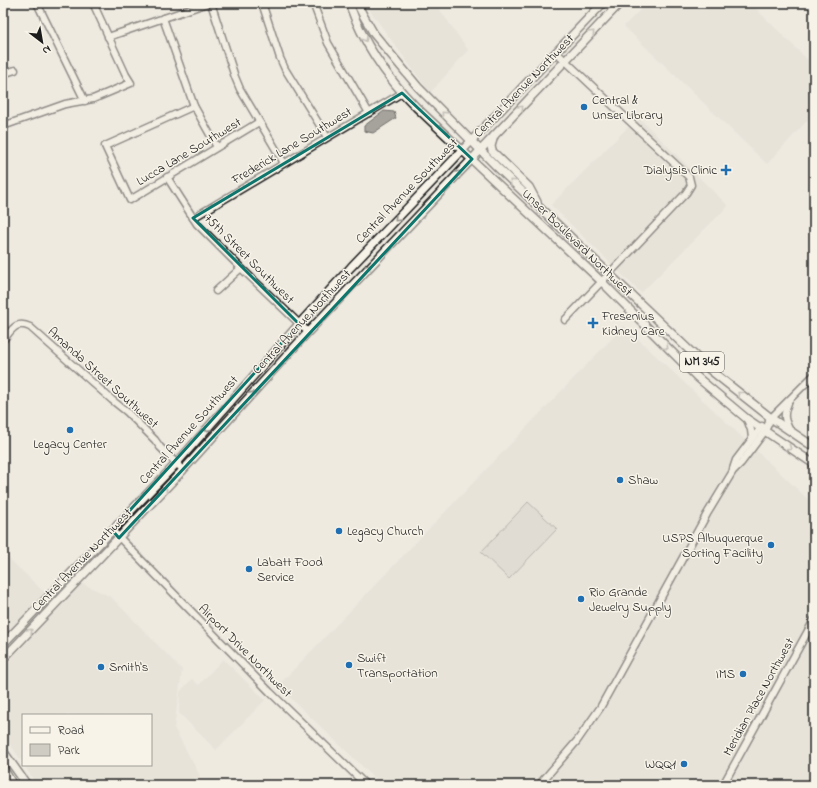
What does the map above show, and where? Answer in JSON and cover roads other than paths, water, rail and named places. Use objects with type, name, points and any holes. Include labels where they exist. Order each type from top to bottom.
[{"type":"main road","points":[[349,3],[360,30],[382,68],[402,93],[463,150]]},
{"type":"main road","points":[[357,3],[382,45],[431,101],[471,141]]},
{"type":"main road","name":"Central Avenue Southwest","points":[[3,644],[176,464],[299,324],[603,3]]},
{"type":"main road","name":"Central Avenue Northwest","points":[[3,659],[183,470],[308,332],[620,3]]},
{"type":"main road","points":[[494,136],[491,146],[492,151],[529,187],[541,208]]},
{"type":"main road","name":"NM 345","points":[[471,141],[480,150]]},
{"type":"main road","name":"NM 345","points":[[463,150],[472,159]]},
{"type":"main road","name":"Unser Boulevard Northwest","points":[[480,150],[709,369],[771,418],[814,447]]},
{"type":"main road","name":"Unser Boulevard Northwest","points":[[472,159],[601,281],[696,377],[747,419],[814,464]]},
{"type":"main road","points":[[141,500],[148,507]]},
{"type":"main road","points":[[3,751],[14,764],[27,785]]},
{"type":"main road","points":[[14,764],[3,769],[14,785]]},
{"type":"street","points":[[37,3],[85,101]]},
{"type":"street","points":[[3,126],[65,104],[85,101],[131,83],[93,3]]},
{"type":"street","points":[[108,37],[209,3],[240,89],[284,163]]},
{"type":"street","points":[[262,3],[285,69],[327,138]]},
{"type":"street","points":[[313,3],[328,43],[369,113]]},
{"type":"street","points":[[163,18],[194,106],[217,147]]},
{"type":"street","points":[[557,53],[689,177],[691,181],[689,189],[565,320]]},
{"type":"street","points":[[3,74],[15,70]]},
{"type":"street","name":"Frederick Lane Southwest","points":[[193,218],[402,93]]},
{"type":"street","name":"Lucca Lane Southwest","points":[[194,106],[105,146],[130,200],[259,122]]},
{"type":"street","name":"75th Street Southwest","points":[[168,177],[193,218],[241,268],[308,332]]},
{"type":"street","points":[[216,291],[241,268]]},
{"type":"street","name":"Amanda Street Southwest","points":[[3,340],[17,325],[24,324],[30,327],[127,412],[183,470]]},
{"type":"street","points":[[539,785],[577,741],[600,708],[706,514],[733,471],[771,418],[814,375]]},
{"type":"street","points":[[789,399],[784,412],[784,418],[790,431]]},
{"type":"street","points":[[747,419],[752,438]]},
{"type":"street","points":[[733,471],[736,460],[752,438],[763,429]]},
{"type":"street","name":"Airport Drive Northwest","points":[[112,530],[270,692],[366,785]]},
{"type":"street","name":"Meridian Place Northwest","points":[[723,785],[814,620]]},
{"type":"place","name":"Central & Unser Library","points":[[584,107]]},
{"type":"place","name":"Dialysis Clinic","points":[[726,170]]},
{"type":"place","name":"Fresenius Kidney Care","points":[[593,323]]},
{"type":"place","name":"Legacy Center","points":[[70,430]]},
{"type":"place","name":"Shaw","points":[[620,480]]},
{"type":"place","name":"Legacy Church","points":[[339,531]]},
{"type":"place","name":"USPS Albuquerque Sorting Facility","points":[[771,545]]},
{"type":"place","name":"Labatt Food Service","points":[[249,569]]},
{"type":"place","name":"Rio Grande Jewelry Supply","points":[[581,599]]},
{"type":"place","name":"Swift Transportation","points":[[349,665]]},
{"type":"place","name":"Smith's","points":[[101,667]]},
{"type":"place","name":"IMS","points":[[743,674]]},
{"type":"place","name":"WQQ1","points":[[684,764]]}]
